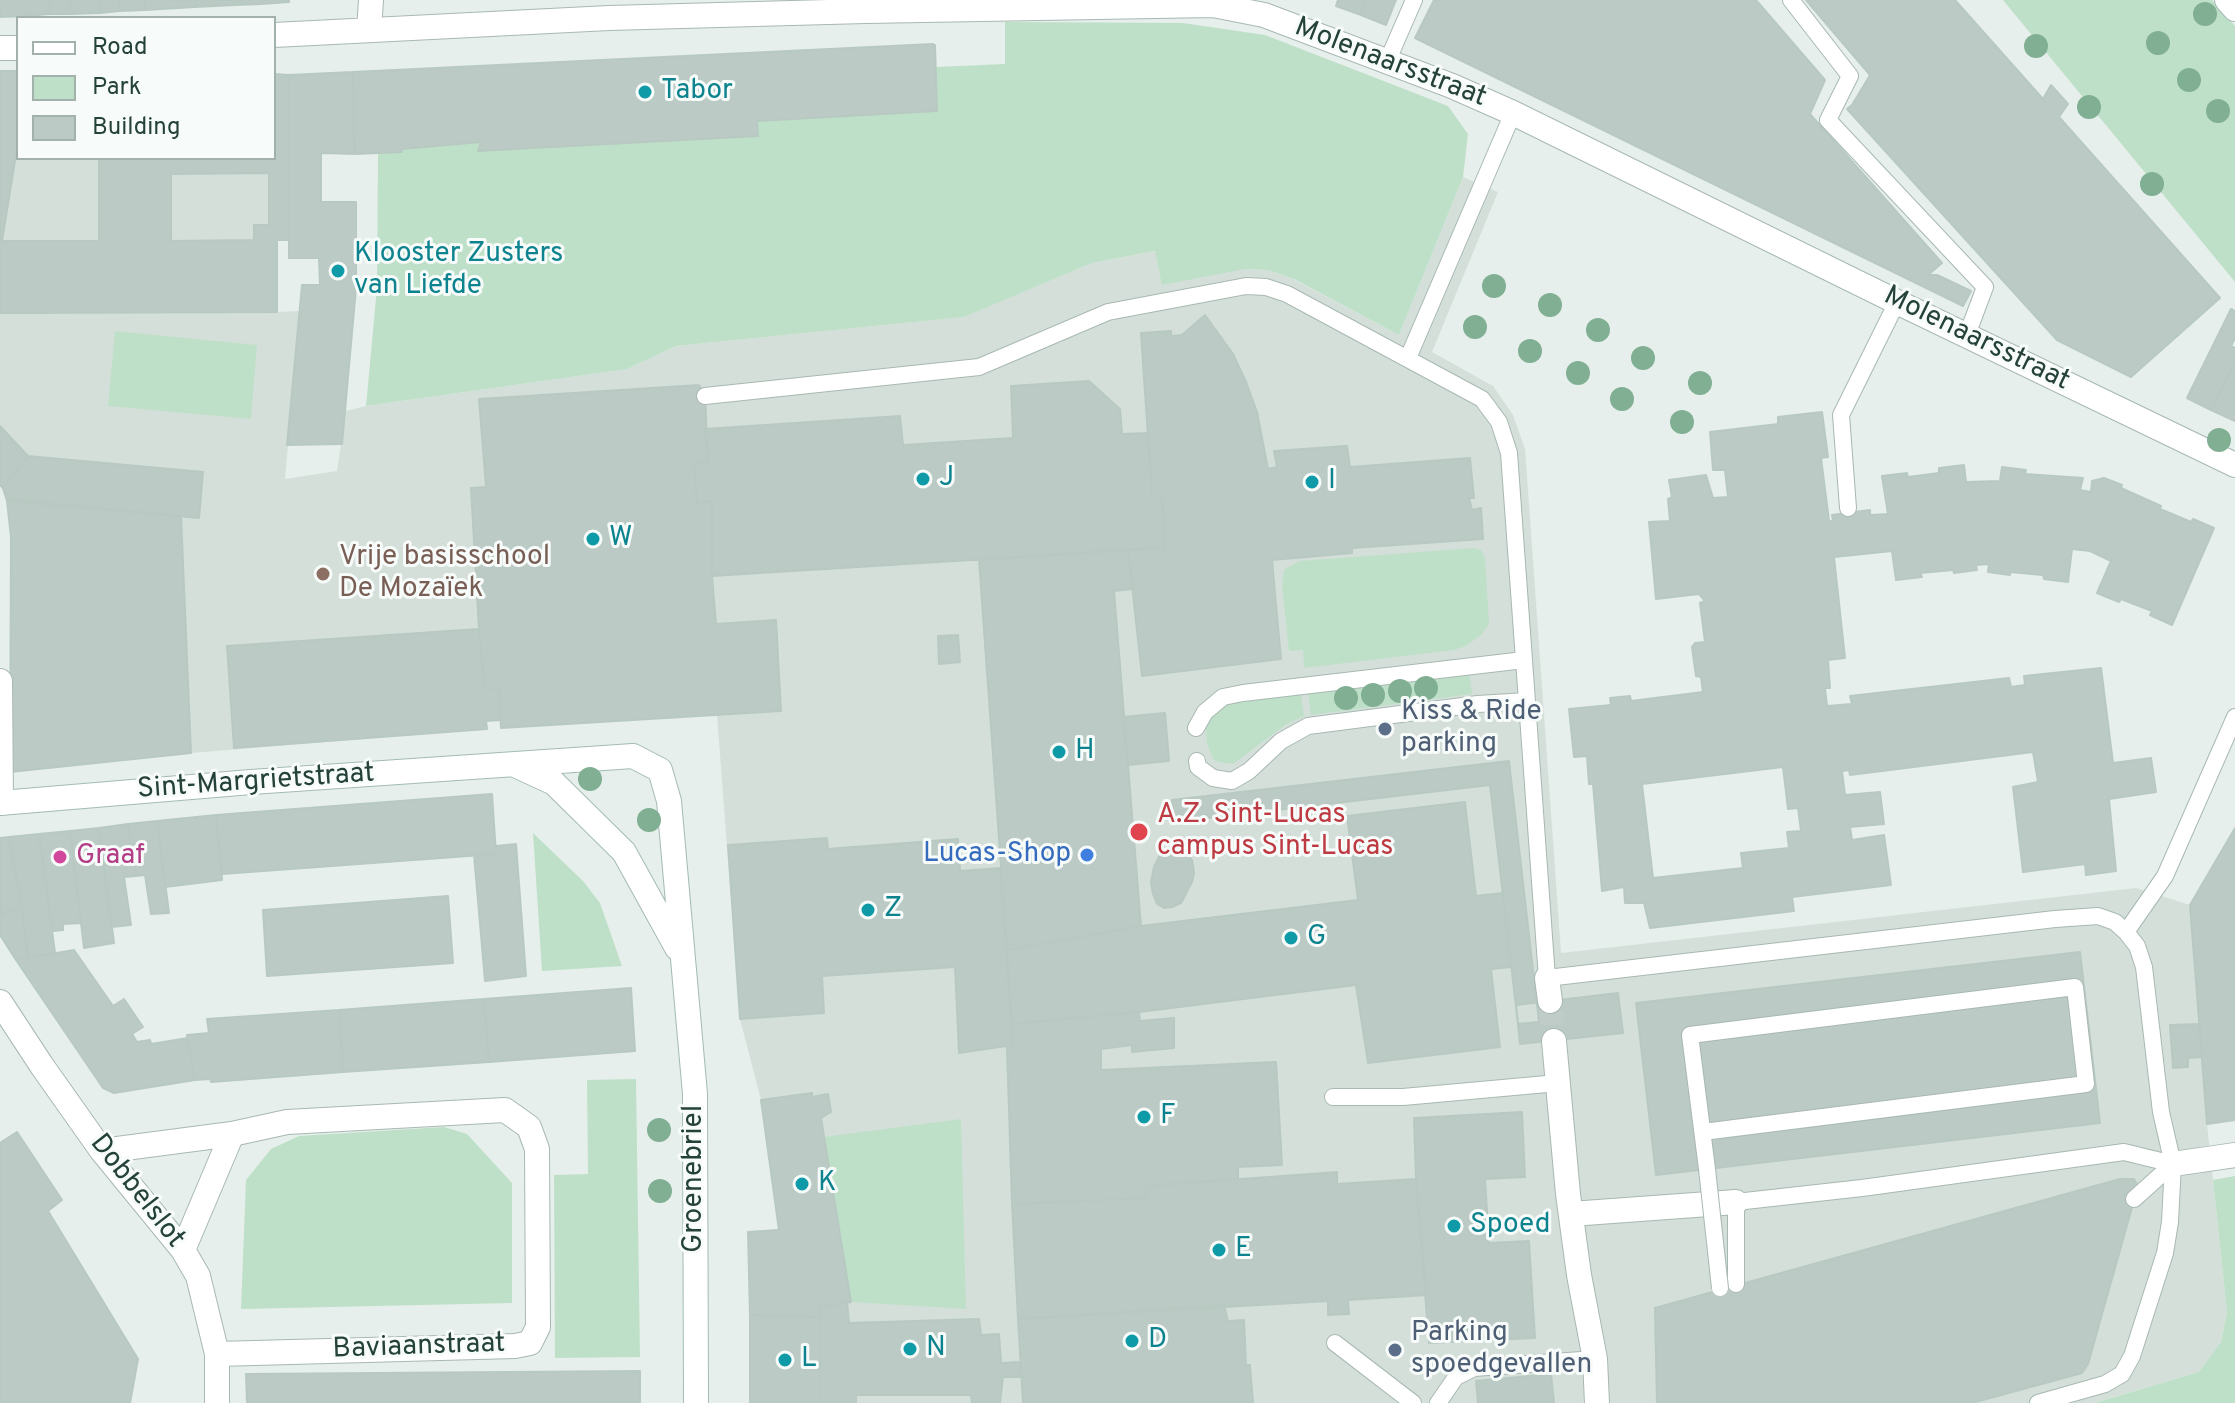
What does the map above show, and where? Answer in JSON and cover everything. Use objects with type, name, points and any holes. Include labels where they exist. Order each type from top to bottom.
[{"type":"street","points":[[369,30],[371,0]]},
{"type":"street","points":[[2227,0],[2235,9]]},
{"type":"street","name":"Molenaarsstraat","points":[[276,35],[609,9],[1213,2],[1264,15],[1452,86],[1513,113],[2235,465]]},
{"type":"street","points":[[0,681],[0,803]]},
{"type":"street","name":"Sint-Margrietstraat","points":[[0,803],[633,756],[660,770],[669,801],[682,956]]},
{"type":"street","points":[[513,764],[554,783],[624,852],[682,956]]},
{"type":"street","name":"Groenebriel","points":[[682,956],[695,1094],[696,1403]]},
{"type":"street","name":"Dobbelslot","points":[[0,1002],[102,1151],[183,1250],[198,1276],[217,1354],[217,1403]]},
{"type":"street","points":[[1554,1041],[1571,1214],[1595,1359],[1597,1403]]},
{"type":"street","name":"Baviaanstraat","points":[[102,1151],[232,1134],[287,1122],[505,1110],[529,1127],[537,1149],[538,1327],[530,1343],[515,1346],[217,1354]]},
{"type":"street","points":[[183,1250],[232,1134]]},
{"type":"street","points":[[2173,1164],[2235,1155]]},
{"type":"street","points":[[1571,1214],[1736,1202]]},
{"type":"lane","points":[[1387,62],[1414,0]]},
{"type":"lane","points":[[1791,0],[1850,76],[1828,120],[1985,287],[1967,335]]},
{"type":"lane","points":[[1408,358],[1513,113]]},
{"type":"lane","points":[[705,396],[979,367],[1108,312],[1246,286],[1266,287],[1287,294],[1482,399],[1499,422],[1509,453],[1549,989],[2055,919],[2098,916],[2115,922],[2137,946],[2144,967],[2161,1112],[2173,1164],[2165,1253],[2132,1356],[2122,1374],[2105,1384],[2038,1403]]},
{"type":"lane","points":[[1848,508],[1841,415],[1897,302]]},
{"type":"lane","points":[[1196,728],[1205,712],[1223,697],[1524,660]]},
{"type":"lane","points":[[1197,761],[1198,767],[1213,778],[1232,781],[1249,771],[1281,741],[1308,726],[1478,704],[1527,701]]},
{"type":"lane","points":[[2126,932],[2165,876],[2235,717]]},
{"type":"lane","points":[[1703,1132],[2086,1084],[2075,987],[1690,1035],[1707,1169],[1728,1286],[1736,1202],[2124,1152],[2173,1164]]},
{"type":"lane","points":[[1333,1097],[1403,1097],[1558,1083]]},
{"type":"lane","points":[[2134,1199],[2173,1164]]},
{"type":"lane","points":[[1335,1343],[1413,1403]]},
{"type":"lane","points":[[1438,1403],[1456,1377],[1474,1368],[1595,1359]]},
{"type":"shaded area","name":"A.Z. Sint-Lucas campus Sint-Lucas","points":[[0,71],[16,71],[16,160],[276,160],[276,74],[289,75],[289,240],[277,241],[277,312],[300,311],[285,479],[337,471],[346,411],[627,369],[676,346],[963,317],[1092,263],[1156,251],[1245,269],[1268,270],[1293,279],[1399,335],[1463,177],[1498,192],[1432,352],[1493,386],[1513,415],[1525,449],[1561,953],[2136,888],[2190,905],[2207,1124],[2227,1312],[2221,1342],[2199,1372],[2093,1403],[750,1403],[748,1232],[779,1229],[761,1100],[740,1019],[717,715],[501,728],[500,720],[486,721],[487,729],[191,753],[10,772],[11,537],[7,501],[0,485]]},
{"type":"green space","points":[[2003,0],[2212,0],[2235,26],[2235,282]]},
{"type":"green space","points":[[1005,22],[1183,23],[1265,35],[1448,106],[1468,134],[1463,177],[1399,335],[1294,279],[1268,270],[1245,269],[1162,285],[1155,251],[1092,263],[964,317],[676,346],[627,369],[366,406],[377,288],[378,153],[481,142],[479,151],[758,135],[757,121],[936,111],[936,67],[1005,64]]},
{"type":"green space","points":[[115,331],[257,345],[251,419],[108,406]]},
{"type":"green space","points":[[1474,548],[1481,550],[1485,558],[1489,624],[1481,635],[1466,646],[1304,668],[1303,650],[1289,651],[1282,585],[1284,570],[1299,561]]},
{"type":"green space","points":[[1469,672],[1472,694],[1311,715],[1308,692]]},
{"type":"green space","points":[[1301,694],[1304,716],[1285,725],[1233,764],[1213,759],[1207,744],[1206,727],[1214,713],[1230,702]]},
{"type":"green space","points":[[533,833],[583,881],[600,903],[622,966],[542,971]]},
{"type":"green space","points":[[636,1079],[640,1357],[555,1358],[554,1175],[588,1174],[587,1080]]},
{"type":"green space","points":[[961,1119],[966,1309],[851,1302],[824,1137]]},
{"type":"green space","points":[[444,1127],[467,1134],[512,1183],[512,1303],[241,1309],[246,1180],[271,1149],[299,1136]]},
{"type":"green space","points":[[2235,1176],[2235,1403],[2094,1403],[2199,1372],[2221,1342],[2227,1312],[2213,1180]]},
{"type":"building","points":[[0,0],[24,0],[24,16],[0,17]]},
{"type":"building","points":[[24,0],[50,0],[50,14],[24,16]]},
{"type":"building","points":[[50,0],[70,0],[70,14],[50,14]]},
{"type":"building","points":[[70,0],[100,0],[100,13],[70,14]]},
{"type":"building","points":[[100,0],[119,0],[119,11],[100,13]]},
{"type":"building","points":[[119,0],[145,0],[145,10],[119,11]]},
{"type":"building","points":[[145,0],[195,0],[195,7],[145,10]]},
{"type":"building","points":[[195,0],[235,0],[235,5],[195,7]]},
{"type":"building","points":[[235,0],[260,0],[261,4],[235,5]]},
{"type":"building","points":[[260,0],[289,0],[289,2],[261,4]]},
{"type":"building","points":[[1338,0],[1367,0],[1361,15],[1336,6]]},
{"type":"building","points":[[1367,0],[1396,0],[1386,25],[1361,15]]},
{"type":"building","points":[[1434,0],[1756,0],[1825,80],[1810,114],[1942,263],[1928,275],[1937,275],[1971,291],[1963,306],[1415,38]]},
{"type":"building","points":[[1806,0],[1955,0],[2043,99],[2051,85],[2068,104],[2059,117],[2220,298],[2131,377],[2057,340],[1847,109],[1870,75]]},
{"type":"building","name":"Tabor","points":[[933,44],[937,111],[757,121],[758,136],[478,151],[481,142],[402,149],[402,152],[355,154],[353,72]]},
{"type":"building","points":[[0,71],[16,71],[16,154],[2,241],[99,241],[99,160],[276,160],[276,74],[289,75],[289,240],[277,240],[277,312],[0,313]],"holes":[[[269,173],[269,225],[254,225],[254,240],[171,241],[171,174]]]},
{"type":"building","name":"Klooster Zusters van Liefde","points":[[353,72],[355,154],[321,153],[321,202],[356,202],[356,288],[342,444],[287,445],[302,285],[320,285],[319,258],[289,258],[289,75]]},
{"type":"building","points":[[2231,309],[2235,311],[2235,338],[2231,346],[2235,348],[2235,362],[2211,410],[2187,398]]},
{"type":"building","name":"I","points":[[1205,315],[1233,354],[1246,382],[1257,412],[1268,469],[1277,467],[1274,451],[1347,446],[1350,467],[1470,458],[1474,498],[1469,498],[1472,510],[1481,508],[1483,539],[1352,548],[1352,553],[1272,560],[1281,659],[1142,676],[1128,549],[1165,548],[1162,496],[1152,496],[1141,333],[1171,331],[1171,336],[1182,335]]},
{"type":"building","points":[[2235,362],[2235,421],[2211,410]]},
{"type":"building","name":"J","points":[[1089,381],[1120,409],[1122,434],[1148,433],[1152,496],[1162,496],[1165,548],[712,576],[712,501],[697,503],[694,463],[708,461],[705,429],[900,416],[903,445],[1013,438],[1011,386]]},
{"type":"building","name":"W","points":[[699,385],[705,396],[708,461],[694,463],[697,503],[712,501],[712,576],[716,624],[776,620],[781,711],[501,728],[499,688],[485,689],[479,629],[471,488],[486,487],[479,399]]},
{"type":"building","points":[[1822,412],[1828,457],[1821,458],[1829,521],[1833,521],[1832,515],[1870,510],[1870,515],[1888,514],[1882,476],[1939,473],[1939,468],[1964,465],[1966,482],[2000,481],[2002,467],[2026,470],[2025,474],[2083,478],[2080,490],[2091,492],[2092,481],[2104,478],[2161,506],[2160,509],[2214,528],[2172,625],[2150,615],[2152,611],[2097,593],[2111,561],[2090,551],[2072,549],[2068,582],[2044,579],[2043,575],[1988,572],[1989,564],[1976,565],[1977,570],[1920,573],[1922,577],[1896,580],[1892,551],[1834,557],[1845,658],[1828,660],[1830,688],[1825,688],[1827,706],[1852,704],[1850,696],[2009,678],[2011,687],[2025,685],[2024,676],[2101,668],[2113,763],[2151,758],[2156,792],[2109,799],[2116,871],[2086,875],[2085,864],[2023,872],[2013,787],[2038,782],[2033,752],[1850,775],[1849,770],[1842,771],[1845,795],[1880,792],[1884,824],[1850,827],[1852,840],[1884,835],[1891,885],[1792,897],[1794,911],[1650,928],[1644,903],[1625,903],[1624,887],[1602,891],[1593,784],[1589,784],[1587,756],[1574,757],[1569,709],[1611,705],[1610,698],[1630,696],[1631,701],[1703,692],[1701,677],[1696,676],[1692,647],[1695,643],[1705,642],[1700,603],[1705,601],[1699,594],[1656,599],[1649,522],[1670,521],[1668,499],[1672,497],[1669,480],[1706,475],[1713,498],[1728,497],[1725,470],[1713,470],[1710,432],[1778,424],[1778,417]],"holes":[[[1783,767],[1788,809],[1798,808],[1801,831],[1787,832],[1789,848],[1741,853],[1743,868],[1653,878],[1642,784]]]},
{"type":"building","points":[[0,426],[28,456],[3,488],[0,485]]},
{"type":"building","points":[[28,456],[203,472],[199,518],[7,501],[3,488]]},
{"type":"building","points":[[9,499],[181,516],[191,753],[10,772]]},
{"type":"building","name":"H","points":[[1128,549],[1133,589],[1114,591],[1141,926],[1007,950],[979,560]]},
{"type":"building","points":[[479,629],[485,689],[499,688],[500,720],[486,721],[487,729],[234,748],[227,646]]},
{"type":"building","points":[[958,635],[960,662],[939,664],[938,636]]},
{"type":"building","points":[[1165,713],[1169,761],[1127,765],[1123,717]]},
{"type":"building","points":[[1509,761],[1539,1022],[1518,1024],[1490,785],[1174,822],[1172,800]]},
{"type":"building","points":[[492,794],[496,854],[222,874],[216,815]]},
{"type":"building","name":"G","points":[[1465,802],[1476,896],[1503,893],[1511,967],[1491,969],[1500,1047],[1368,1063],[1356,985],[1012,1024],[1007,950],[1141,926],[1358,900],[1347,816]]},
{"type":"building","points":[[216,815],[222,880],[165,887],[157,821]]},
{"type":"building","points":[[157,821],[169,913],[151,914],[145,875],[135,876],[128,824]]},
{"type":"building","points":[[128,824],[135,876],[124,877],[131,925],[111,927],[99,828]]},
{"type":"building","points":[[99,828],[114,943],[84,948],[70,831]]},
{"type":"building","points":[[2235,828],[2235,1120],[2207,1124],[2190,905]]},
{"type":"building","points":[[70,831],[81,923],[63,924],[63,930],[53,931],[39,834]]},
{"type":"building","points":[[39,834],[55,953],[28,958],[9,837]]},
{"type":"building","points":[[9,837],[22,909],[1,915],[0,838]]},
{"type":"building","name":"Z","points":[[827,838],[828,849],[958,839],[960,871],[1000,868],[1013,1045],[959,1053],[955,967],[822,976],[824,1013],[740,1019],[728,845]]},
{"type":"building","points":[[516,844],[526,976],[485,981],[474,855],[496,854],[496,846]]},
{"type":"building","points":[[1179,849],[1192,860],[1192,882],[1181,903],[1164,908],[1157,904],[1153,894],[1151,882],[1154,867],[1160,855]]},
{"type":"building","points":[[448,896],[453,963],[267,976],[263,910]]},
{"type":"building","points":[[22,909],[28,958],[16,960],[0,935],[0,913]]},
{"type":"building","points":[[74,950],[113,1006],[124,999],[143,1027],[132,1034],[137,1042],[150,1040],[151,1044],[188,1038],[195,1080],[114,1093],[103,1088],[16,960]]},
{"type":"building","points":[[2080,952],[2100,1123],[1656,1175],[1636,1003]]},
{"type":"building","points":[[631,988],[635,1051],[489,1062],[484,999]]},
{"type":"building","points":[[1618,993],[1623,1033],[1520,1044],[1516,1005]]},
{"type":"building","points":[[484,999],[489,1062],[343,1072],[339,1010]]},
{"type":"building","points":[[339,1010],[343,1072],[211,1082],[211,1079],[195,1080],[187,1035],[209,1033],[207,1019]]},
{"type":"building","name":"F","points":[[1139,1012],[1140,1021],[1174,1018],[1174,1048],[1132,1052],[1132,1045],[1101,1049],[1101,1070],[1276,1062],[1282,1165],[1238,1167],[1238,1179],[1146,1186],[1147,1198],[1012,1204],[1007,1047],[1013,1045],[1012,1024]]},
{"type":"building","points":[[2200,1024],[2202,1057],[2188,1058],[2188,1067],[2173,1068],[2170,1025]]},
{"type":"building","name":"K","points":[[812,1093],[812,1097],[828,1094],[831,1112],[821,1118],[851,1302],[820,1307],[820,1317],[750,1315],[748,1232],[779,1230],[761,1100]]},
{"type":"building","name":"Spoed","points":[[1522,1112],[1525,1177],[1485,1179],[1489,1243],[1529,1241],[1535,1338],[1429,1343],[1414,1118]]},
{"type":"building","points":[[17,1132],[62,1200],[48,1211],[138,1359],[130,1403],[0,1403],[0,1143]]},
{"type":"building","name":"E","points":[[1337,1172],[1337,1184],[1416,1179],[1427,1295],[1348,1300],[1349,1314],[1328,1315],[1328,1301],[1018,1319],[1012,1204],[1147,1198],[1146,1186]]},
{"type":"building","points":[[2120,1179],[2134,1179],[2138,1186],[2088,1364],[2082,1373],[1972,1403],[1657,1403],[1655,1308]]},
{"type":"building","name":"N","points":[[847,1302],[849,1323],[979,1319],[981,1335],[999,1334],[1001,1363],[1020,1362],[1021,1377],[1003,1377],[1000,1403],[972,1403],[971,1395],[856,1395],[856,1403],[820,1403],[820,1307]]},
{"type":"building","name":"D","points":[[1224,1305],[1228,1321],[1244,1320],[1246,1365],[1250,1365],[1253,1403],[1023,1403],[1018,1319]]},
{"type":"building","name":"L","points":[[750,1315],[820,1317],[820,1403],[750,1403]]},
{"type":"building","points":[[640,1371],[640,1403],[247,1403],[246,1374]]},
{"type":"building","points":[[1551,1374],[1554,1403],[1478,1403],[1476,1381]]},
{"type":"tunnel","points":[[1550,1001],[1554,1041]]},
{"type":"place","name":"Tabor","points":[[645,92]]},
{"type":"place","name":"Klooster Zusters van Liefde","points":[[338,271]]},
{"type":"place","name":"J","points":[[923,479]]},
{"type":"place","name":"I","points":[[1312,482]]},
{"type":"place","name":"W","points":[[593,539]]},
{"type":"place","name":"Vrije basisschool De Mozaïek","points":[[323,574]]},
{"type":"place","name":"Kiss & Ride parking","points":[[1385,729]]},
{"type":"place","name":"H","points":[[1059,752]]},
{"type":"place","name":"A.Z. Sint-Lucas campus Sint-Lucas","points":[[1139,832]]},
{"type":"place","name":"Lucas-Shop","points":[[1087,855]]},
{"type":"place","name":"Graaf","points":[[60,857]]},
{"type":"place","name":"Z","points":[[868,910]]},
{"type":"place","name":"G","points":[[1291,938]]},
{"type":"place","name":"F","points":[[1144,1117]]},
{"type":"place","name":"K","points":[[802,1184]]},
{"type":"place","name":"Spoed","points":[[1454,1226]]},
{"type":"place","name":"E","points":[[1219,1250]]},
{"type":"place","name":"D","points":[[1132,1341]]},
{"type":"place","name":"N","points":[[910,1349]]},
{"type":"place","name":"Parking spoedgevallen","points":[[1395,1350]]},
{"type":"place","name":"L","points":[[785,1360]]}]
